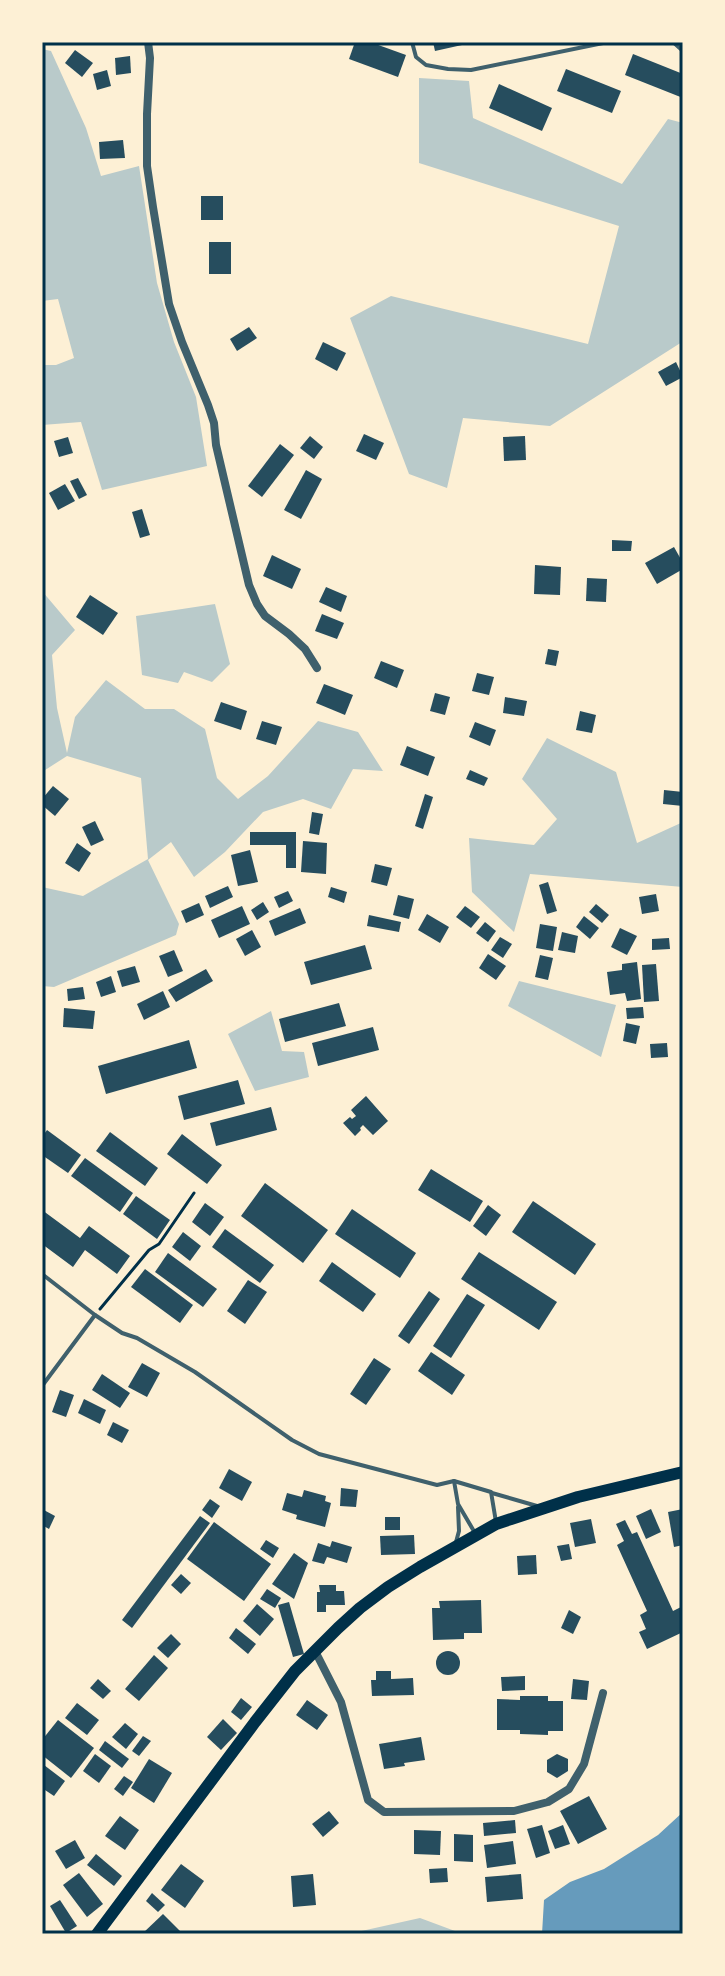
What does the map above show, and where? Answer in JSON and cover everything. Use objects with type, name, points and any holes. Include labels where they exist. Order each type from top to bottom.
[{"type":"main road","points":[[97,1934],[295,1671],[349,1618],[388,1587],[496,1524],[610,1488],[683,1472]]},
{"type":"street","points":[[148,42],[147,166],[169,304],[214,423],[216,445],[249,585],[265,616],[305,649],[317,668]]},
{"type":"street","points":[[315,1651],[341,1702],[368,1800],[384,1812],[514,1811],[548,1802],[569,1789],[584,1764],[603,1693]]},
{"type":"lane","points":[[412,42],[416,57],[426,65],[471,70],[608,42]]},
{"type":"lane","points":[[673,42],[683,51]]},
{"type":"lane","points":[[42,1274],[122,1333],[137,1338],[195,1372],[292,1440],[319,1454],[437,1485],[454,1481],[543,1509]]},
{"type":"lane","points":[[42,1386],[95,1315]]},
{"type":"lane","points":[[454,1481],[459,1531],[455,1548]]},
{"type":"lane","points":[[491,1492],[496,1524]]},
{"type":"lane","points":[[458,1504],[476,1534]]},
{"type":"path","points":[[95,1315],[149,1250],[159,1244],[194,1193]]},
{"type":"shaded area","points":[[42,49],[51,51],[86,128],[101,176],[139,166],[157,283],[174,342],[196,397],[207,466],[102,490],[81,422],[42,425],[42,365],[56,365],[74,358],[58,299],[42,301]]},
{"type":"shaded area","points":[[419,78],[469,81],[473,118],[622,184],[668,119],[683,123],[682,342],[550,426],[463,418],[447,488],[409,474],[350,318],[391,296],[588,344],[619,226],[419,163]]},
{"type":"shaded area","points":[[42,591],[75,630],[52,655],[57,708],[67,753],[75,717],[106,680],[145,709],[174,709],[205,729],[217,778],[238,799],[268,776],[318,721],[358,732],[383,771],[353,769],[331,809],[303,799],[263,812],[225,852],[194,877],[171,842],[148,860],[179,924],[176,935],[54,987],[42,986],[42,887],[83,896],[148,859],[141,778],[67,756],[42,772]]},
{"type":"shaded area","points":[[215,604],[230,664],[212,682],[184,672],[178,683],[142,675],[136,616]]},
{"type":"shaded area","points":[[547,738],[616,772],[637,843],[683,822],[683,887],[530,874],[514,932],[472,892],[469,838],[534,845],[557,819],[522,779]]},
{"type":"shaded area","points":[[519,981],[616,1005],[601,1057],[508,1006]]},
{"type":"shaded area","points":[[271,1011],[282,1051],[304,1052],[309,1077],[255,1091],[228,1034]]},
{"type":"shaded area","points":[[420,1918],[463,1934],[348,1934]]},
{"type":"water","points":[[683,1812],[683,1934],[542,1934],[544,1900],[570,1882],[604,1869],[658,1835]]},
{"type":"building","points":[[355,42],[370,42],[406,55],[398,77],[349,59]]},
{"type":"building","points":[[433,42],[471,42],[471,43],[435,51]]},
{"type":"building","points":[[75,50],[93,63],[82,77],[65,63]]},
{"type":"building","points":[[633,54],[683,74],[683,98],[625,75]]},
{"type":"building","points":[[130,56],[131,73],[116,75],[115,58]]},
{"type":"building","points":[[566,69],[621,91],[612,113],[557,91]]},
{"type":"building","points":[[107,70],[111,86],[97,90],[93,74]]},
{"type":"building","points":[[499,84],[552,108],[542,131],[489,108]]},
{"type":"building","points":[[123,140],[125,158],[100,159],[99,142]]},
{"type":"building","points":[[201,196],[223,196],[223,220],[201,220]]},
{"type":"building","points":[[209,242],[231,242],[231,274],[209,274]]},
{"type":"building","points":[[249,327],[257,338],[237,351],[230,339]]},
{"type":"building","points":[[323,342],[346,353],[337,371],[315,359]]},
{"type":"building","points":[[676,362],[683,377],[666,386],[658,372]]},
{"type":"building","points":[[364,434],[384,443],[376,460],[356,451]]},
{"type":"building","points":[[310,436],[323,447],[314,459],[300,448]]},
{"type":"building","points":[[525,436],[526,460],[504,461],[503,437]]},
{"type":"building","points":[[68,437],[73,453],[59,457],[54,441]]},
{"type":"building","points":[[280,444],[294,455],[262,497],[248,486]]},
{"type":"building","points":[[306,470],[322,479],[301,519],[284,510]]},
{"type":"building","points":[[78,478],[87,495],[79,499],[70,481]]},
{"type":"building","points":[[65,484],[75,501],[58,510],[49,493]]},
{"type":"building","points":[[142,509],[150,535],[140,538],[132,512]]},
{"type":"building","points":[[612,540],[632,541],[631,551],[612,551]]},
{"type":"building","points":[[674,547],[683,569],[657,584],[645,563]]},
{"type":"building","points":[[272,555],[301,569],[292,589],[263,576]]},
{"type":"building","points":[[535,565],[561,567],[560,595],[534,594]]},
{"type":"building","points":[[587,578],[607,579],[606,602],[586,601]]},
{"type":"building","points":[[326,587],[347,596],[341,612],[319,602]]},
{"type":"building","points":[[90,595],[118,613],[103,635],[76,617]]},
{"type":"building","points":[[322,614],[344,623],[337,639],[315,631]]},
{"type":"building","points":[[548,649],[559,651],[556,666],[545,664]]},
{"type":"building","points":[[381,661],[404,670],[397,688],[374,678]]},
{"type":"building","points":[[477,673],[494,677],[489,695],[472,691]]},
{"type":"building","points":[[324,684],[353,695],[345,715],[316,703]]},
{"type":"building","points":[[435,693],[450,697],[445,715],[430,711]]},
{"type":"building","points":[[505,697],[527,701],[524,716],[503,713]]},
{"type":"building","points":[[221,702],[247,711],[241,730],[214,721]]},
{"type":"building","points":[[580,711],[596,715],[592,733],[576,730]]},
{"type":"building","points":[[262,721],[282,727],[276,745],[256,739]]},
{"type":"building","points":[[475,722],[496,730],[490,746],[469,737]]},
{"type":"building","points":[[407,746],[435,757],[428,776],[400,765]]},
{"type":"building","points":[[470,770],[488,778],[484,786],[466,779]]},
{"type":"building","points":[[53,786],[69,799],[55,816],[42,805],[42,799]]},
{"type":"building","points":[[664,790],[683,792],[683,806],[663,804]]},
{"type":"building","points":[[425,794],[433,797],[423,829],[415,826]]},
{"type":"building","points":[[312,812],[323,814],[319,835],[309,833]]},
{"type":"building","points":[[95,821],[104,840],[91,846],[82,827]]},
{"type":"building","points":[[250,832],[296,832],[296,868],[286,868],[286,845],[250,845]]},
{"type":"building","points":[[303,841],[327,843],[326,874],[301,872]]},
{"type":"building","points":[[77,843],[91,853],[79,872],[65,863]]},
{"type":"building","points":[[250,850],[258,882],[238,886],[231,855]]},
{"type":"building","points":[[375,864],[392,868],[387,886],[371,882]]},
{"type":"building","points":[[548,882],[557,911],[547,914],[539,885]]},
{"type":"building","points":[[228,886],[233,897],[210,908],[205,896]]},
{"type":"building","points":[[331,887],[347,892],[344,903],[328,897]]},
{"type":"building","points":[[288,891],[293,901],[279,908],[274,897]]},
{"type":"building","points":[[656,894],[659,911],[642,914],[639,897]]},
{"type":"building","points":[[398,895],[414,899],[409,919],[393,915]]},
{"type":"building","points":[[263,902],[269,912],[257,920],[251,910]]},
{"type":"building","points":[[199,903],[204,915],[186,923],[181,911]]},
{"type":"building","points":[[596,904],[609,915],[602,923],[589,912]]},
{"type":"building","points":[[242,906],[250,924],[219,938],[211,920]]},
{"type":"building","points":[[465,906],[480,917],[471,928],[456,917]]},
{"type":"building","points":[[300,908],[306,923],[275,936],[269,921]]},
{"type":"building","points":[[427,914],[449,927],[440,943],[418,930]]},
{"type":"building","points":[[369,915],[401,922],[399,932],[367,926]]},
{"type":"building","points":[[584,916],[599,928],[590,939],[576,927]]},
{"type":"building","points":[[485,922],[496,931],[488,942],[476,933]]},
{"type":"building","points":[[540,924],[557,927],[553,951],[536,948]]},
{"type":"building","points":[[620,928],[637,936],[627,955],[611,947]]},
{"type":"building","points":[[252,930],[261,947],[245,956],[236,939]]},
{"type":"building","points":[[562,932],[578,936],[575,953],[558,950]]},
{"type":"building","points":[[500,937],[512,944],[503,958],[491,950]]},
{"type":"building","points":[[669,938],[670,949],[652,950],[652,939]]},
{"type":"building","points":[[365,945],[372,969],[311,985],[304,962]]},
{"type":"building","points":[[174,950],[183,971],[168,977],[159,956]]},
{"type":"building","points":[[488,954],[506,966],[496,980],[479,968]]},
{"type":"building","points":[[540,955],[553,958],[548,980],[535,977]]},
{"type":"building","points":[[637,962],[641,999],[627,1001],[625,993],[610,995],[607,972],[622,970],[622,964]]},
{"type":"building","points":[[656,964],[659,1001],[644,1002],[642,965]]},
{"type":"building","points":[[135,966],[140,982],[122,987],[117,971]]},
{"type":"building","points":[[206,969],[213,981],[176,1002],[168,990]]},
{"type":"building","points":[[111,976],[116,992],[101,997],[96,982]]},
{"type":"building","points":[[83,987],[85,999],[68,1001],[67,989]]},
{"type":"building","points":[[163,991],[170,1007],[144,1020],[137,1004]]},
{"type":"building","points":[[339,1003],[346,1026],[285,1042],[279,1019]]},
{"type":"building","points":[[643,1007],[644,1018],[627,1019],[626,1008]]},
{"type":"building","points":[[64,1008],[95,1011],[93,1029],[63,1027]]},
{"type":"building","points":[[626,1023],[640,1026],[636,1044],[623,1041]]},
{"type":"building","points":[[373,1027],[379,1050],[318,1066],[312,1043]]},
{"type":"building","points":[[189,1040],[197,1068],[106,1094],[98,1066]]},
{"type":"building","points":[[667,1043],[668,1057],[651,1058],[650,1044]]},
{"type":"building","points":[[238,1080],[245,1104],[184,1120],[178,1096]]},
{"type":"building","points":[[366,1096],[388,1121],[373,1135],[363,1125],[355,1136],[343,1123],[356,1116],[351,1110]]},
{"type":"building","points":[[271,1107],[277,1130],[216,1146],[210,1123]]},
{"type":"building","points":[[47,1130],[81,1155],[68,1173],[42,1155],[42,1137]]},
{"type":"building","points":[[110,1132],[158,1168],[145,1186],[96,1151]]},
{"type":"building","points":[[182,1134],[222,1165],[207,1184],[167,1154]]},
{"type":"building","points":[[85,1158],[133,1193],[120,1212],[71,1176]]},
{"type":"building","points":[[431,1169],[483,1201],[470,1222],[418,1190]]},
{"type":"building","points":[[265,1183],[328,1230],[303,1263],[241,1216]]},
{"type":"building","points":[[136,1196],[170,1220],[157,1239],[123,1214]]},
{"type":"building","points":[[533,1201],[596,1244],[575,1275],[512,1232]]},
{"type":"building","points":[[205,1203],[224,1217],[210,1236],[192,1222]]},
{"type":"building","points":[[488,1205],[501,1215],[486,1236],[473,1226]]},
{"type":"building","points":[[352,1209],[416,1253],[400,1278],[335,1234]]},
{"type":"building","points":[[42,1210],[80,1238],[89,1226],[130,1256],[117,1274],[85,1250],[73,1267],[42,1244]]},
{"type":"building","points":[[225,1229],[274,1265],[260,1283],[212,1247]]},
{"type":"building","points":[[183,1232],[201,1246],[190,1261],[172,1247]]},
{"type":"building","points":[[479,1252],[557,1302],[539,1330],[461,1279]]},
{"type":"building","points":[[168,1253],[217,1289],[203,1307],[155,1272]]},
{"type":"building","points":[[332,1262],[376,1294],[363,1312],[319,1281]]},
{"type":"building","points":[[145,1269],[193,1305],[180,1323],[131,1287]]},
{"type":"building","points":[[248,1280],[267,1292],[245,1324],[227,1311]]},
{"type":"building","points":[[429,1291],[440,1299],[409,1344],[398,1336]]},
{"type":"building","points":[[467,1294],[485,1305],[451,1358],[433,1346]]},
{"type":"building","points":[[431,1352],[465,1375],[452,1395],[418,1371]]},
{"type":"building","points":[[374,1358],[391,1369],[366,1405],[350,1394]]},
{"type":"building","points":[[142,1363],[160,1373],[147,1397],[128,1387]]},
{"type":"building","points":[[102,1374],[130,1393],[120,1408],[92,1390]]},
{"type":"building","points":[[60,1390],[74,1395],[66,1417],[52,1412]]},
{"type":"building","points":[[84,1399],[106,1410],[100,1424],[78,1413]]},
{"type":"building","points":[[113,1422],[129,1430],[122,1443],[107,1435]]},
{"type":"building","points":[[229,1469],[252,1482],[242,1501],[219,1488]]},
{"type":"building","points":[[341,1488],[358,1490],[356,1507],[340,1506]]},
{"type":"building","points":[[304,1490],[326,1496],[325,1501],[331,1503],[325,1527],[296,1519],[297,1515],[282,1510],[287,1493],[302,1497]]},
{"type":"building","points":[[210,1499],[220,1506],[212,1518],[202,1510]]},
{"type":"building","points":[[42,1509],[55,1516],[49,1529],[42,1525]]},
{"type":"building","points":[[651,1509],[661,1532],[646,1539],[636,1516]]},
{"type":"building","points":[[683,1509],[683,1545],[674,1547],[668,1512]]},
{"type":"building","points":[[200,1516],[210,1523],[132,1628],[122,1620]]},
{"type":"building","points":[[385,1517],[400,1517],[400,1530],[385,1530]]},
{"type":"building","points":[[591,1519],[596,1543],[575,1547],[570,1523]]},
{"type":"building","points":[[625,1520],[632,1534],[637,1532],[673,1611],[683,1606],[683,1632],[647,1649],[639,1632],[646,1629],[640,1615],[647,1611],[617,1545],[624,1541],[616,1524]]},
{"type":"building","points":[[214,1522],[271,1564],[244,1601],[187,1559]]},
{"type":"building","points":[[414,1535],[415,1554],[381,1555],[380,1536]]},
{"type":"building","points":[[266,1540],[279,1548],[273,1558],[260,1549]]},
{"type":"building","points":[[332,1541],[352,1547],[347,1563],[327,1557],[324,1564],[312,1561],[318,1543],[330,1547]]},
{"type":"building","points":[[569,1544],[572,1559],[561,1561],[557,1546]]},
{"type":"building","points":[[294,1553],[308,1563],[294,1599],[272,1584]]},
{"type":"building","points":[[536,1555],[537,1574],[518,1575],[517,1556]]},
{"type":"building","points":[[181,1574],[191,1583],[181,1594],[171,1585]]},
{"type":"building","points":[[319,1585],[336,1585],[336,1591],[344,1591],[345,1605],[326,1605],[326,1612],[317,1612]]},
{"type":"building","points":[[267,1589],[281,1598],[275,1608],[260,1599]]},
{"type":"building","points":[[481,1600],[482,1633],[464,1633],[464,1639],[433,1640],[432,1608],[440,1608],[439,1601]]},
{"type":"building","points":[[289,1602],[304,1654],[293,1657],[278,1605]]},
{"type":"building","points":[[257,1604],[274,1619],[260,1636],[243,1621]]},
{"type":"building","points":[[569,1610],[581,1617],[573,1634],[561,1628]]},
{"type":"building","points":[[236,1628],[256,1644],[248,1654],[229,1638]]},
{"type":"building","points":[[171,1634],[181,1644],[168,1658],[157,1648]]},
{"type":"building","points":[[448,1651],[457,1654],[460,1663],[457,1672],[448,1675],[439,1672],[436,1663],[439,1654]]},
{"type":"building","points":[[154,1655],[168,1668],[139,1701],[125,1689]]},
{"type":"building","points":[[376,1671],[391,1671],[391,1679],[413,1678],[414,1695],[372,1696],[371,1680],[376,1680]]},
{"type":"building","points":[[525,1676],[525,1690],[502,1691],[501,1677]]},
{"type":"building","points":[[98,1679],[111,1691],[103,1699],[90,1688]]},
{"type":"building","points":[[573,1679],[589,1681],[587,1700],[571,1699]]},
{"type":"building","points":[[520,1696],[548,1696],[548,1701],[563,1701],[563,1731],[548,1731],[548,1735],[497,1730],[497,1699],[520,1700]]},
{"type":"building","points":[[241,1698],[252,1707],[241,1720],[231,1712]]},
{"type":"building","points":[[307,1700],[328,1715],[317,1730],[296,1715]]},
{"type":"building","points":[[77,1703],[99,1720],[87,1735],[65,1718]]},
{"type":"building","points":[[223,1719],[237,1733],[221,1750],[207,1737]]},
{"type":"building","points":[[58,1720],[94,1748],[71,1778],[42,1755],[42,1740]]},
{"type":"building","points":[[125,1723],[138,1734],[126,1749],[112,1737]]},
{"type":"building","points":[[143,1736],[151,1741],[139,1756],[132,1751]]},
{"type":"building","points":[[421,1737],[425,1760],[384,1769],[379,1744]]},
{"type":"building","points":[[105,1741],[129,1759],[122,1768],[99,1750]]},
{"type":"building","points":[[95,1754],[111,1766],[99,1783],[83,1771]]},
{"type":"building","points":[[557,1754],[568,1759],[568,1771],[557,1778],[547,1772],[547,1760]]},
{"type":"building","points":[[149,1759],[172,1773],[154,1803],[131,1788]]},
{"type":"building","points":[[44,1765],[65,1781],[54,1796],[42,1788]]},
{"type":"building","points":[[124,1776],[133,1782],[123,1796],[114,1789]]},
{"type":"building","points":[[589,1796],[607,1829],[578,1844],[560,1811]]},
{"type":"building","points":[[329,1811],[339,1823],[323,1837],[312,1824]]},
{"type":"building","points":[[120,1816],[139,1830],[125,1850],[105,1836]]},
{"type":"building","points":[[515,1820],[516,1833],[484,1836],[483,1823]]},
{"type":"building","points":[[542,1825],[550,1853],[536,1858],[527,1829]]},
{"type":"building","points":[[563,1825],[570,1844],[555,1849],[548,1831]]},
{"type":"building","points":[[414,1830],[441,1831],[440,1855],[414,1854]]},
{"type":"building","points":[[454,1834],[473,1835],[473,1862],[454,1861]]},
{"type":"building","points":[[75,1840],[85,1858],[66,1869],[55,1851]]},
{"type":"building","points":[[513,1841],[516,1864],[487,1868],[484,1845]]},
{"type":"building","points":[[96,1854],[122,1876],[114,1886],[87,1865]]},
{"type":"building","points":[[181,1864],[204,1881],[185,1908],[161,1890]]},
{"type":"building","points":[[447,1868],[448,1882],[430,1883],[429,1869]]},
{"type":"building","points":[[79,1873],[103,1904],[87,1917],[63,1885]]},
{"type":"building","points":[[313,1874],[316,1905],[293,1907],[291,1876]]},
{"type":"building","points":[[521,1874],[523,1899],[487,1902],[485,1877]]},
{"type":"building","points":[[152,1893],[165,1905],[158,1912],[146,1901]]},
{"type":"building","points":[[60,1900],[77,1926],[66,1933],[50,1906]]},
{"type":"building","points":[[163,1914],[181,1932],[179,1934],[142,1934]]}]
